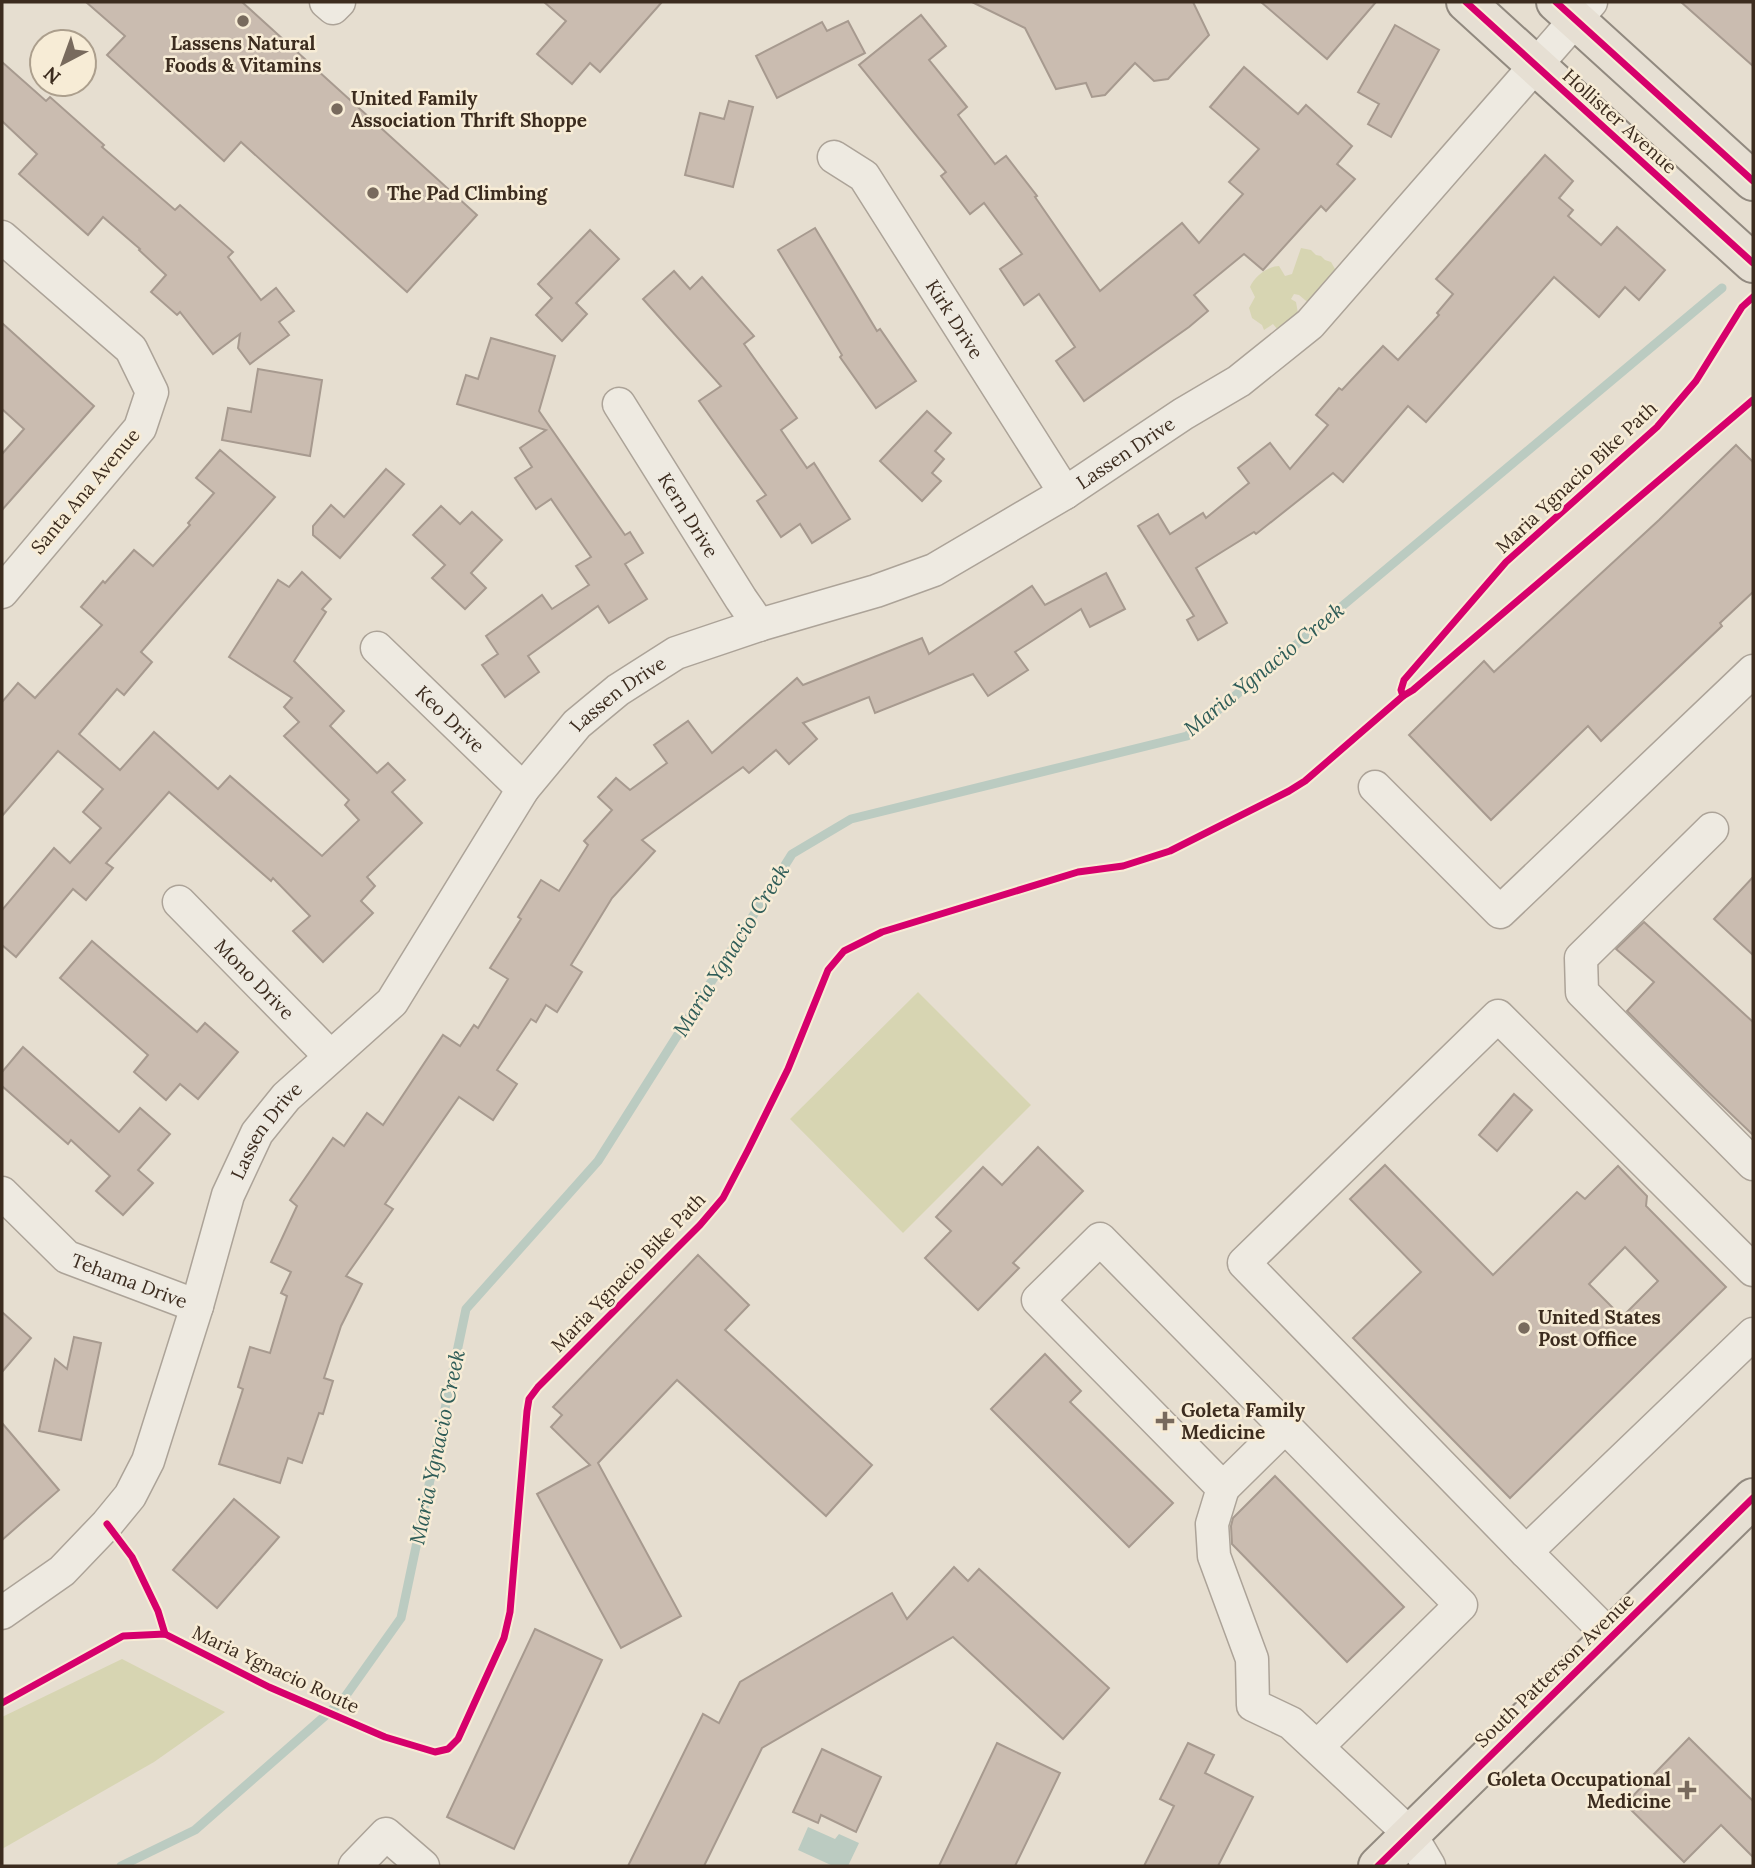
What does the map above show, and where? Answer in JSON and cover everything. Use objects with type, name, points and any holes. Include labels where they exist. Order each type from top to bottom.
[{"type":"main road","name":"Hollister Avenue","points":[[1466,2],[1753,263]]},
{"type":"main road","points":[[1574,8],[1753,181]]},
{"type":"main road","name":"South Patterson Avenue","points":[[1378,1866],[1419,1850],[1611,1637],[1753,1498]]},
{"type":"street","points":[[326,2],[333,8],[339,2]]},
{"type":"street","name":"Lassen Drive","points":[[2,1614],[62,1571],[130,1496],[148,1461],[197,1306],[228,1195],[257,1133],[286,1097],[392,1002],[523,789],[577,724],[618,690],[676,653],[934,570],[1065,492],[1183,414],[1239,381],[1310,324],[1536,66],[1574,8]]},
{"type":"street","name":"Kirk Drive","points":[[834,158],[864,176],[1065,492]]},
{"type":"street","name":"Santa Ana Avenue","points":[[2,237],[131,349],[152,392],[140,428],[2,592]]},
{"type":"street","name":"Kern Drive","points":[[619,404],[759,625]]},
{"type":"street","name":"Keo Drive","points":[[377,648],[523,789]]},
{"type":"street","points":[[1375,787],[1500,912],[1753,671]]},
{"type":"street","points":[[1712,829],[1581,958],[1582,992],[1753,1164]]},
{"type":"street","name":"Mono Drive","points":[[179,902],[330,1056]]},
{"type":"street","points":[[1611,1637],[1244,1263],[1498,1016],[1753,1270]]},
{"type":"street","name":"Tehama Drive","points":[[2,1194],[67,1257],[197,1306]]},
{"type":"street","points":[[1223,1488],[1038,1300],[1100,1239],[1461,1605],[1317,1747]]},
{"type":"street","points":[[1526,1552],[1753,1334]]},
{"type":"street","points":[[1285,1427],[1223,1488],[1212,1524],[1214,1556],[1252,1658],[1253,1705],[1291,1723],[1419,1850]]},
{"type":"street","points":[[355,1866],[386,1834],[423,1866]]},
{"type":"shaded area","points":[[1301,248],[1311,250],[1331,262],[1337,281],[1311,305],[1294,294],[1291,299],[1296,302],[1299,319],[1278,330],[1273,324],[1264,330],[1262,325],[1252,318],[1249,308],[1255,297],[1250,287],[1262,273],[1275,266],[1279,266],[1285,276],[1292,274]]},
{"type":"shaded area","points":[[918,992],[1031,1105],[903,1233],[790,1119]]},
{"type":"shaded area","points":[[122,1659],[225,1712],[154,1762],[2,1849],[2,1717]]},
{"type":"shaded area","points":[[808,1827],[835,1839],[839,1834],[859,1843],[848,1866],[833,1866],[798,1850]]},
{"type":"building","points":[[86,2],[242,2],[477,215],[407,292],[241,142],[224,161],[107,55],[125,36]]},
{"type":"building","points":[[544,2],[662,2],[600,72],[590,63],[572,84],[537,54],[566,21]]},
{"type":"building","points":[[972,2],[1193,2],[1209,35],[1168,79],[1154,81],[1135,63],[1105,95],[1092,97],[1086,83],[1056,89],[1025,28]]},
{"type":"building","points":[[1261,2],[1376,2],[1327,59]]},
{"type":"building","points":[[1681,2],[1753,2],[1753,66]]},
{"type":"building","points":[[921,15],[946,46],[929,60],[967,107],[958,115],[995,164],[1006,156],[1037,196],[1035,197],[1100,291],[1182,223],[1199,243],[1243,194],[1229,182],[1259,149],[1210,107],[1244,67],[1298,114],[1306,105],[1352,146],[1337,164],[1355,179],[1326,211],[1321,206],[1263,270],[1244,254],[1194,295],[1208,311],[1084,401],[1056,361],[1075,347],[1039,294],[1024,305],[1000,269],[1022,254],[984,203],[970,214],[941,176],[946,172],[859,65]]},
{"type":"building","points":[[848,21],[865,53],[777,98],[756,56],[822,22],[827,31]]},
{"type":"building","points":[[1395,25],[1439,50],[1391,137],[1368,124],[1379,104],[1358,92]]},
{"type":"building","points":[[2,62],[28,85],[28,98],[43,98],[46,101],[51,98],[104,145],[102,147],[175,210],[180,205],[233,252],[228,257],[261,300],[276,288],[294,311],[279,322],[289,335],[250,364],[238,348],[240,334],[213,354],[180,312],[177,315],[151,292],[166,275],[140,249],[103,217],[88,235],[19,174],[37,154],[2,121]]},
{"type":"building","points":[[729,101],[753,107],[733,187],[685,175],[700,113],[724,119]]},
{"type":"building","points":[[1545,155],[1573,181],[1559,198],[1573,210],[1568,216],[1601,245],[1617,227],[1665,270],[1639,300],[1625,287],[1599,317],[1554,277],[1426,422],[1408,406],[1343,482],[1333,473],[1256,534],[1254,532],[1196,568],[1227,623],[1198,640],[1187,620],[1194,616],[1138,526],[1158,514],[1170,534],[1203,513],[1206,518],[1249,483],[1238,468],[1270,443],[1290,469],[1328,425],[1316,415],[1339,388],[1342,390],[1383,346],[1398,360],[1439,315],[1437,313],[1453,294],[1436,279]]},
{"type":"building","points":[[815,228],[877,331],[880,329],[916,381],[876,408],[840,357],[842,355],[778,250]]},
{"type":"building","points":[[590,230],[619,259],[576,303],[587,314],[562,341],[536,315],[552,298],[538,284]]},
{"type":"building","points":[[674,271],[690,289],[702,277],[754,336],[744,344],[797,418],[781,430],[807,468],[814,463],[850,519],[812,543],[800,524],[781,537],[757,501],[766,495],[699,401],[721,386],[643,299]]},
{"type":"building","points":[[2,323],[94,406],[2,510],[2,454],[24,429],[2,409]]},
{"type":"building","points":[[491,338],[555,356],[539,411],[625,535],[630,532],[643,553],[625,564],[647,599],[609,623],[598,606],[528,656],[539,672],[505,697],[482,665],[498,654],[486,636],[542,595],[552,609],[589,585],[576,566],[591,557],[551,499],[536,509],[515,478],[532,467],[520,448],[546,430],[457,404],[466,375],[478,379]]},
{"type":"building","points":[[258,369],[322,380],[310,456],[222,440],[228,408],[251,412]]},
{"type":"building","points":[[927,411],[951,433],[935,451],[944,459],[932,473],[941,481],[922,501],[880,461]]},
{"type":"building","points":[[1736,445],[1753,462],[1753,592],[1720,623],[1722,626],[1601,741],[1588,726],[1491,820],[1409,735],[1484,661],[1494,672]]},
{"type":"building","points":[[220,450],[275,497],[141,652],[152,662],[124,695],[117,689],[79,734],[120,770],[154,732],[218,789],[230,776],[322,856],[359,820],[345,805],[349,800],[284,736],[299,722],[284,707],[292,698],[229,657],[278,580],[289,587],[302,572],[331,599],[322,609],[326,612],[294,661],[344,711],[330,726],[377,773],[388,763],[405,780],[392,792],[422,823],[367,877],[375,886],[361,901],[373,913],[323,962],[293,931],[310,916],[273,878],[271,881],[169,792],[106,863],[113,868],[86,900],[73,889],[16,957],[2,945],[2,910],[54,848],[70,863],[101,828],[83,812],[103,789],[58,751],[2,816],[2,702],[18,683],[35,698],[102,625],[81,607],[134,550],[153,566],[190,525],[188,523],[214,493],[196,478]]},
{"type":"building","points":[[386,469],[404,484],[340,558],[313,535],[313,526],[331,505],[344,517]]},
{"type":"building","points":[[441,506],[460,524],[472,512],[502,540],[471,573],[486,588],[465,609],[432,578],[445,565],[413,535]]},
{"type":"building","points":[[1106,573],[1125,609],[1090,627],[1081,609],[1015,652],[1028,670],[988,696],[973,674],[875,713],[869,697],[803,723],[817,739],[789,764],[776,750],[749,773],[743,767],[642,840],[655,851],[612,898],[571,965],[582,972],[557,1012],[546,1005],[536,1022],[531,1019],[497,1070],[517,1084],[493,1120],[459,1097],[385,1204],[393,1209],[346,1276],[362,1284],[341,1326],[324,1378],[333,1381],[323,1414],[319,1413],[302,1463],[288,1458],[280,1483],[219,1464],[243,1389],[238,1387],[250,1347],[270,1353],[287,1296],[281,1293],[291,1272],[271,1262],[297,1206],[290,1200],[333,1138],[344,1146],[367,1113],[383,1125],[443,1035],[460,1046],[474,1025],[478,1028],[508,979],[490,968],[521,919],[518,917],[541,880],[559,891],[588,845],[584,841],[612,810],[598,797],[616,778],[630,790],[667,763],[654,745],[688,721],[712,753],[797,678],[803,685],[922,638],[929,654],[1032,586],[1045,605]]},
{"type":"building","points":[[1753,877],[1753,955],[1714,919]]},
{"type":"building","points":[[1644,922],[1753,1022],[1753,1135],[1627,1011],[1654,982],[1616,949]]},
{"type":"building","points":[[92,941],[197,1032],[205,1023],[238,1052],[198,1099],[180,1084],[166,1100],[134,1072],[148,1055],[60,978]]},
{"type":"building","points":[[23,1047],[119,1132],[140,1108],[170,1134],[138,1170],[153,1183],[123,1215],[96,1191],[110,1176],[71,1140],[68,1144],[2,1086],[2,1072]]},
{"type":"building","points":[[1514,1094],[1532,1110],[1497,1151],[1479,1135]]},
{"type":"building","points":[[1038,1147],[1083,1191],[1013,1263],[1019,1268],[978,1310],[925,1258],[951,1231],[936,1217],[983,1167],[1002,1185]]},
{"type":"building","name":"United States Post Office","points":[[1385,1165],[1493,1275],[1577,1192],[1585,1199],[1618,1166],[1647,1196],[1646,1206],[1726,1287],[1510,1498],[1353,1338],[1421,1272],[1350,1199]],"holes":[[[1625,1247],[1658,1281],[1622,1317],[1589,1284]]]},
{"type":"building","points":[[698,1255],[749,1305],[725,1330],[872,1465],[826,1516],[677,1380],[598,1463],[681,1616],[621,1648],[537,1494],[590,1465],[551,1427],[562,1415],[553,1407]]},
{"type":"building","points":[[2,1312],[31,1338],[2,1372]]},
{"type":"building","points":[[74,1337],[101,1343],[81,1440],[39,1431],[55,1359],[67,1369]]},
{"type":"building","points":[[1045,1354],[1081,1391],[1070,1402],[1173,1503],[1129,1547],[991,1409]]},
{"type":"building","points":[[2,1423],[59,1490],[2,1540]]},
{"type":"building","points":[[1275,1476],[1404,1607],[1347,1662],[1232,1544],[1233,1518]]},
{"type":"building","points":[[234,1499],[279,1537],[217,1608],[173,1570]]},
{"type":"building","points":[[954,1567],[968,1581],[979,1569],[1109,1688],[1063,1739],[953,1637],[762,1748],[704,1866],[628,1866],[703,1714],[719,1723],[740,1682],[892,1593],[907,1619]]},
{"type":"building","points":[[535,1629],[602,1660],[514,1849],[447,1817]]},
{"type":"building","points":[[1689,1738],[1753,1801],[1753,1857],[1721,1825],[1684,1862],[1625,1804]]},
{"type":"building","points":[[997,1743],[1060,1773],[1015,1866],[939,1866]]},
{"type":"building","points":[[1188,1743],[1214,1755],[1205,1773],[1253,1797],[1218,1866],[1144,1866],[1174,1806],[1160,1799]]},
{"type":"building","points":[[822,1749],[881,1777],[856,1832],[821,1815],[818,1823],[793,1812]]},
{"type":"waterway","name":"Maria Ygnacio Creek","points":[[121,1866],[195,1830],[342,1701],[401,1618],[466,1309],[598,1161],[792,854],[851,819],[1187,736],[1722,288]]},
{"type":"cycle path","points":[[1466,2],[1753,263]]},
{"type":"cycle path","points":[[1556,2],[1753,181]]},
{"type":"cycle path","name":"Maria Ygnacio Bike Path","points":[[2,1703],[123,1636],[165,1634],[269,1687],[385,1737],[435,1752],[448,1749],[458,1739],[504,1638],[510,1612],[529,1399],[700,1225],[723,1198],[788,1069],[828,970],[844,951],[882,932],[1078,872],[1123,866],[1170,851],[1305,781],[1403,696],[1401,690],[1404,680],[1506,562],[1657,427],[1696,381],[1742,307],[1753,297]]},
{"type":"cycle path","points":[[1403,696],[1753,400]]},
{"type":"cycle path","points":[[1378,1866],[1753,1498]]},
{"type":"cycle path","points":[[107,1524],[132,1557],[158,1611],[165,1634]]},
{"type":"place","name":"Lassens Natural Foods & Vitamins","points":[[243,21]]},
{"type":"place","name":"United Family Association Thrift Shoppe","points":[[337,109]]},
{"type":"place","name":"The Pad Climbing","points":[[373,193]]},
{"type":"place","name":"United States Post Office","points":[[1524,1328]]},
{"type":"place","name":"Goleta Family Medicine","points":[[1165,1421]]},
{"type":"place","name":"Goleta Occupational Medicine","points":[[1687,1790]]}]
